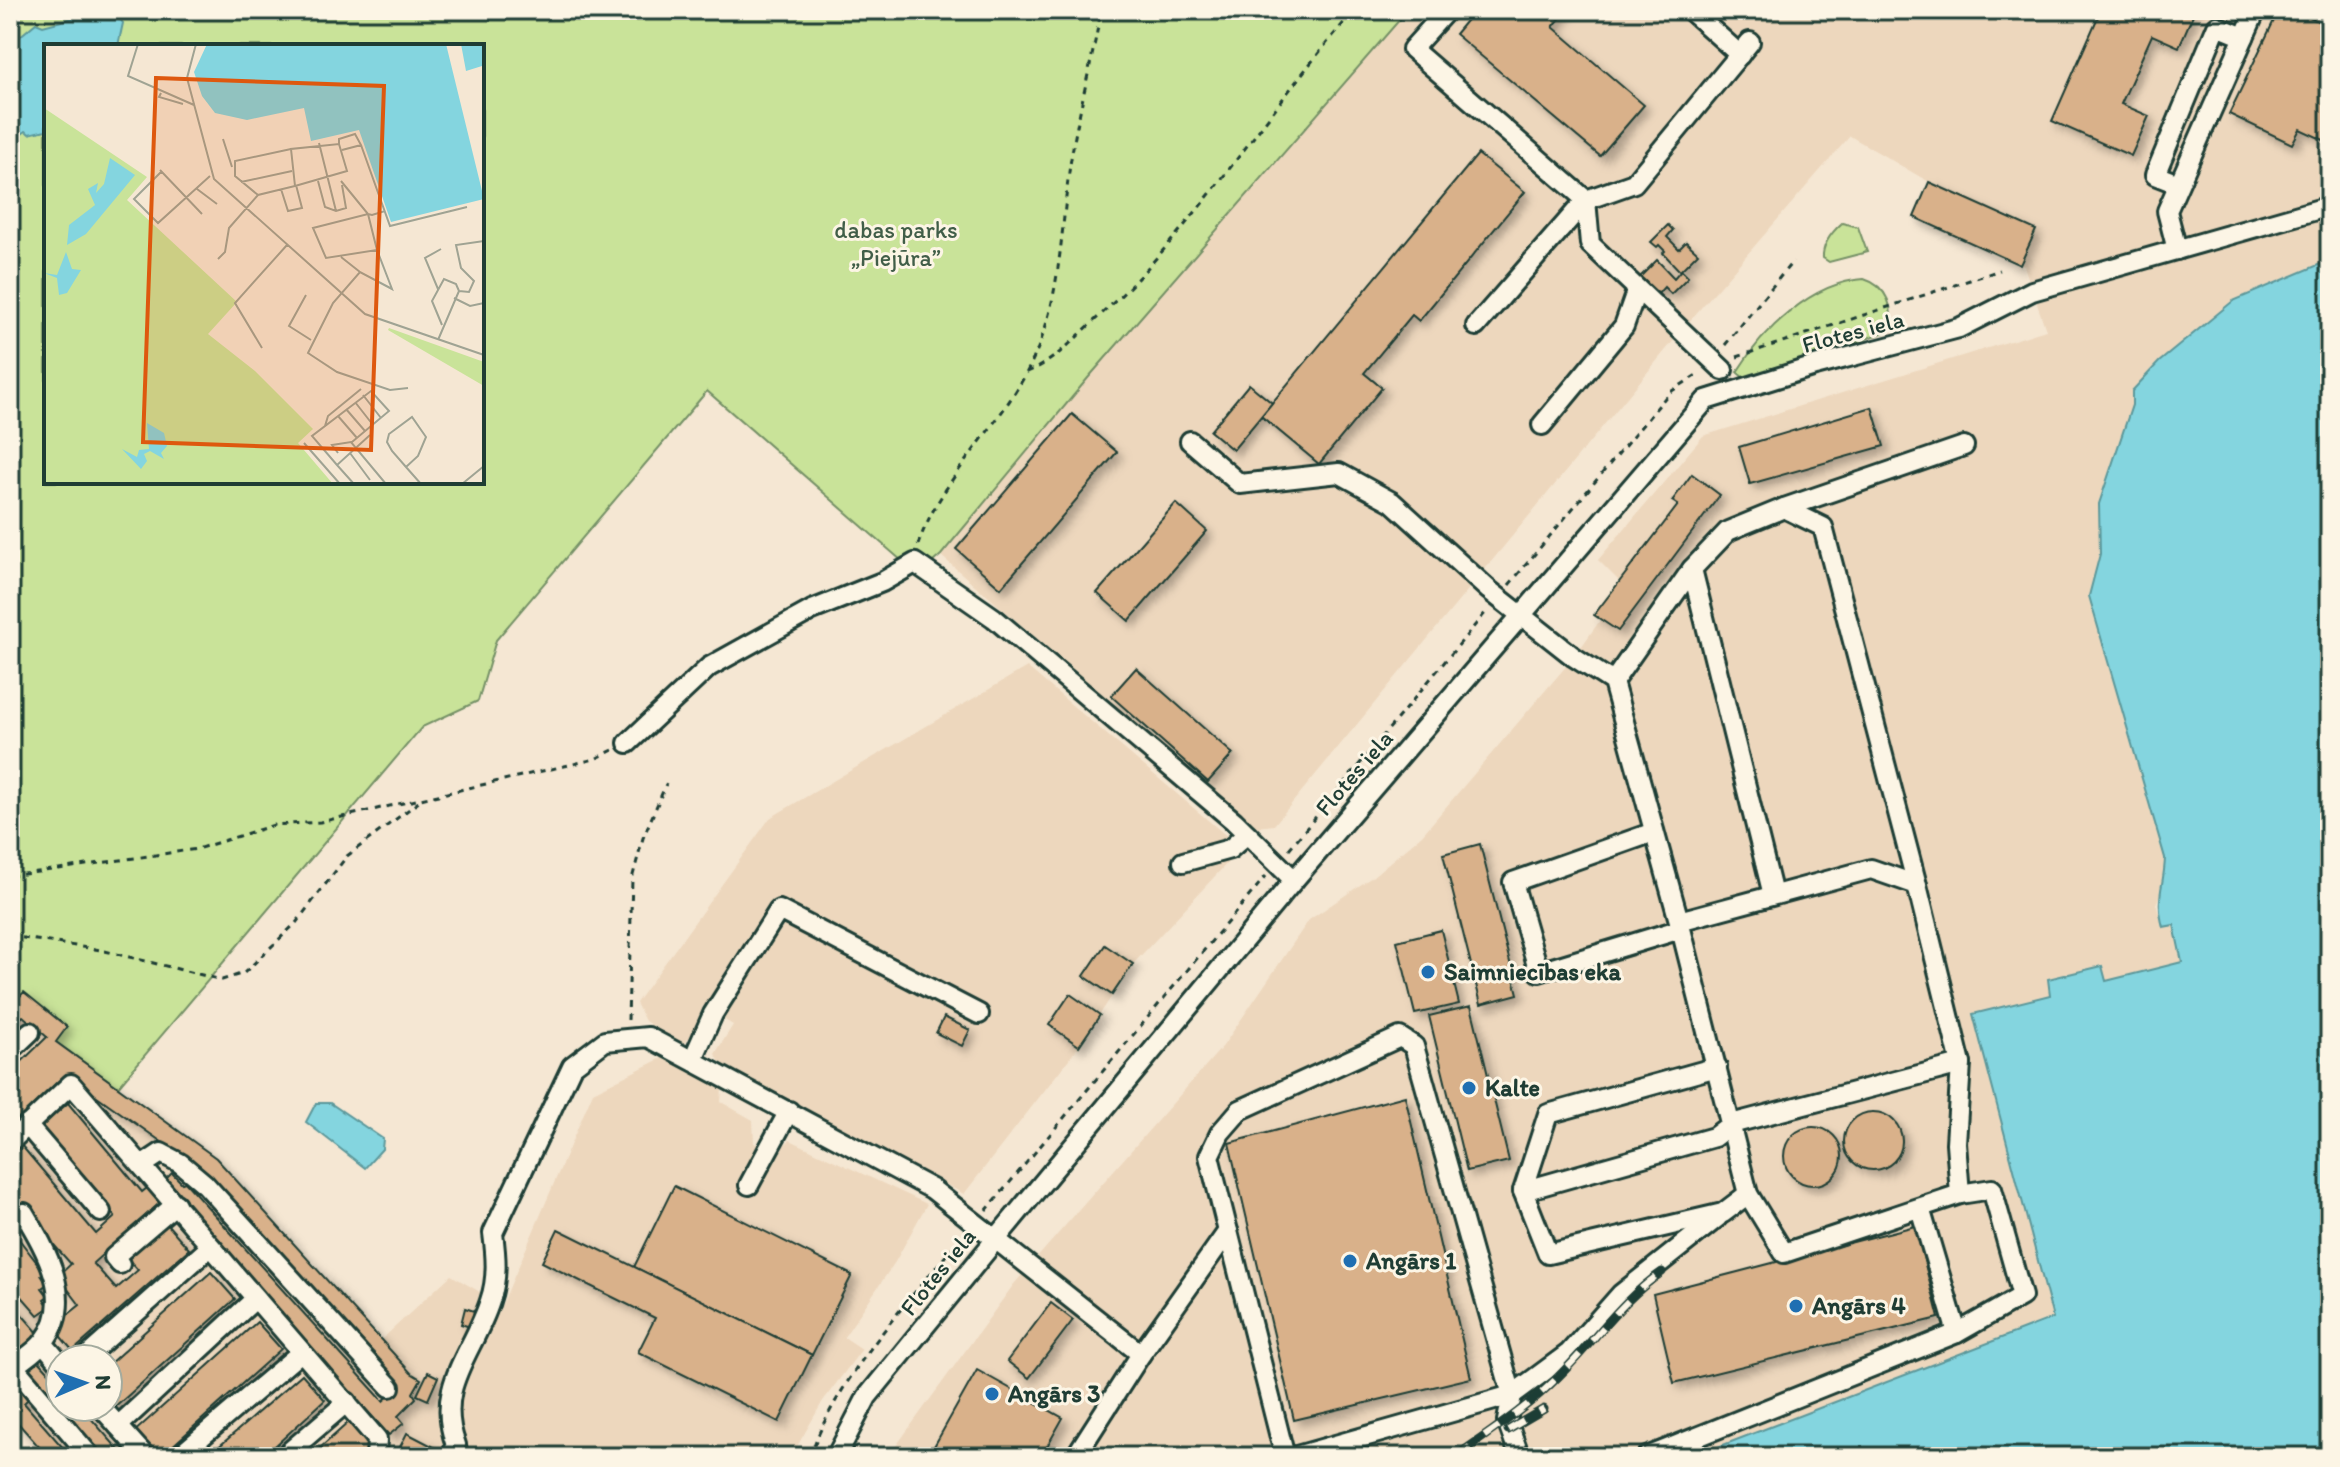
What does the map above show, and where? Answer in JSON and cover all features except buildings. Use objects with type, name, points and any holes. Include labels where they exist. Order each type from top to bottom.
[{"type":"street","points":[[1447,10],[1412,49],[1586,200],[1590,244],[1637,289],[1728,364]]},
{"type":"street","points":[[1476,326],[1586,200],[1634,183],[1745,48],[1690,10]]},
{"type":"street","points":[[2177,250],[2167,211],[2256,10]]},
{"type":"street","points":[[2178,184],[2155,175],[2217,26],[2244,37]]},
{"type":"street","name":"Flotes iela","points":[[836,1457],[867,1397],[996,1239],[1294,880],[1706,400],[1815,366],[1959,328],[2032,291],[2330,206]]},
{"type":"street","points":[[1542,425],[1624,326],[1637,289]]},
{"type":"street","points":[[1190,441],[1240,484],[1339,473],[1392,502],[1489,590],[1574,657],[1613,682],[1680,925],[1748,1194],[1784,1253],[1960,1194],[1992,1189],[2022,1296],[1957,1333],[1647,1457]]},
{"type":"street","points":[[1613,682],[1692,569],[1728,531],[1784,508],[1964,446]]},
{"type":"street","points":[[1784,508],[1823,527],[1917,885],[1961,1064],[1956,1143],[1960,1194]]},
{"type":"street","points":[[628,743],[709,667],[812,610],[882,582],[915,563],[994,618],[1247,834],[1294,880]]},
{"type":"street","points":[[1692,569],[1773,895]]},
{"type":"street","points":[[1654,832],[1513,882],[1539,972],[1773,895],[1871,869],[1917,885]]},
{"type":"street","points":[[1183,862],[1230,849],[1247,834]]},
{"type":"street","points":[[693,1059],[713,1014],[779,910],[979,1014]]},
{"type":"street","points":[[10,1051],[30,1032]]},
{"type":"street","points":[[450,1457],[456,1445],[446,1407],[491,1300],[497,1262],[493,1233],[572,1066],[605,1041],[648,1037],[932,1189],[1141,1354]]},
{"type":"street","points":[[1285,1457],[1209,1156],[1220,1133],[1240,1110],[1400,1037],[1414,1046],[1512,1395],[1507,1421],[1520,1457]]},
{"type":"street","points":[[1523,1191],[1714,1137],[1731,1124],[1961,1064]]},
{"type":"street","points":[[1717,1067],[1548,1114],[1523,1191],[1548,1254],[1723,1213]]},
{"type":"street","points":[[10,1142],[71,1084],[300,1353],[347,1402],[377,1439],[376,1457]]},
{"type":"street","points":[[749,1185],[789,1111]]},
{"type":"street","points":[[27,1125],[101,1212]]},
{"type":"street","points":[[143,1165],[161,1153],[180,1163],[205,1184],[390,1387]]},
{"type":"street","points":[[1293,1457],[1512,1395],[1569,1353],[1621,1294],[1748,1194]]},
{"type":"street","points":[[120,1264],[114,1257],[176,1204]]},
{"type":"street","points":[[1920,1208],[1957,1333]]},
{"type":"street","points":[[10,1224],[24,1213],[47,1252],[60,1299],[43,1343],[11,1366],[91,1457]]},
{"type":"street","points":[[1075,1457],[1141,1354],[1228,1231]]},
{"type":"street","points":[[102,1343],[209,1248]]},
{"type":"street","points":[[118,1426],[255,1299]]},
{"type":"street","points":[[178,1457],[300,1353]]},
{"type":"street","points":[[283,1457],[347,1402]]},
{"type":"street","points":[[115,1423],[146,1457]]},
{"type":"path","points":[[915,563],[932,512],[1027,372],[1042,338],[1053,292],[1076,129],[1101,10]]},
{"type":"path","points":[[1027,372],[1052,359],[1137,283],[1219,187],[1355,10]]},
{"type":"path","points":[[1728,364],[2000,270]]},
{"type":"path","points":[[10,876],[197,849],[274,825],[320,822],[595,759],[628,743]]},
{"type":"path","points":[[626,1039],[632,975],[628,939],[632,879],[643,838],[666,784]]},
{"type":"path","points":[[10,936],[101,950],[222,980],[244,973],[296,923],[347,856],[423,798]]},
{"type":"shaded area","points":[[1408,10],[2330,10],[2330,260],[2233,301],[2159,362],[2132,391],[2132,405],[2099,504],[2100,554],[2089,596],[2165,858],[2165,882],[2156,904],[2163,927],[2174,924],[2182,963],[2105,981],[2101,966],[2048,979],[2051,995],[1973,1015],[2053,1319],[1692,1457],[888,1457],[1014,1284],[1223,1046],[1309,920],[1372,877],[1422,835],[1574,657],[1601,619],[1594,615],[1620,582],[1598,560],[1703,436],[2046,330],[2024,266],[1914,217],[1929,182],[1850,136],[1693,317],[1274,825],[1256,827],[940,555],[1088,378]]},
{"type":"shaded area","points":[[1027,667],[1229,838],[1230,860],[1133,964],[1079,1046],[964,1194],[722,1065],[715,1054],[733,1025],[702,1006],[704,1016],[684,1045],[645,1021],[636,1003],[770,818]]},
{"type":"shaded area","points":[[24,992],[67,1027],[56,1043],[216,1158],[381,1340],[451,1275],[502,1305],[593,1092],[662,1058],[722,1088],[721,1102],[753,1120],[754,1143],[776,1152],[790,1140],[927,1204],[895,1262],[844,1337],[862,1349],[823,1401],[791,1457],[48,1457],[10,1414],[10,1006]]},
{"type":"green space","name":"dabas parks „Piejūra”","points":[[10,10],[1408,10],[1088,378],[941,555],[918,575],[707,391],[496,640],[478,701],[422,727],[118,1087],[56,1042],[24,993],[10,1006]]},
{"type":"green space","points":[[1842,223],[1858,227],[1867,252],[1829,262],[1823,258],[1824,248],[1831,234]]},
{"type":"green space","points":[[1864,279],[1879,287],[1888,299],[1891,315],[1888,331],[1756,378],[1746,380],[1737,372],[1760,340],[1791,311],[1826,289]]},
{"type":"water","points":[[77,11],[98,17],[115,13],[123,23],[118,44],[44,44],[44,130],[29,134],[26,131],[16,138],[10,152],[10,37],[19,37],[36,23],[43,26],[73,18],[70,14]]},
{"type":"water","points":[[2330,260],[2330,1457],[1692,1457],[2053,1318],[1973,1014],[2050,995],[2048,979],[2102,966],[2106,981],[2182,962],[2174,925],[2163,927],[2160,900],[2165,858],[2089,596],[2100,554],[2099,504],[2132,405],[2132,391],[2159,362],[2233,301]]},
{"type":"water","points":[[316,1103],[330,1103],[383,1139],[382,1149],[365,1168],[306,1122]]},
{"type":"railway","points":[[1455,1457],[1546,1388],[1634,1295],[1662,1272]]},
{"type":"railway","points":[[1508,1430],[1544,1409]]},
{"type":"place","name":"Saimniecības eka","points":[[1428,972]]},
{"type":"place","name":"Kalte","points":[[1469,1088]]},
{"type":"place","name":"Angārs 1","points":[[1350,1261]]},
{"type":"place","name":"Angārs 4","points":[[1796,1306]]},
{"type":"place","name":"Angārs 3","points":[[992,1394]]}]
